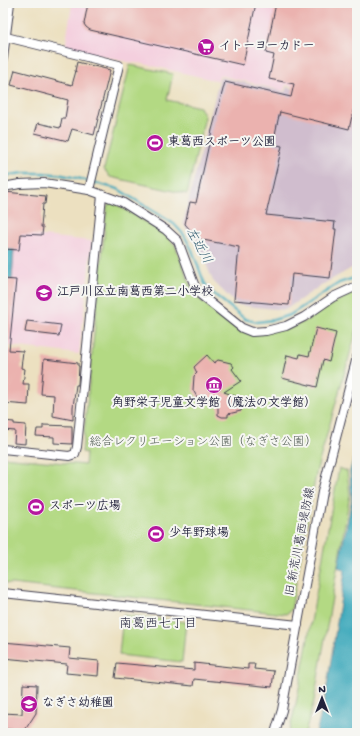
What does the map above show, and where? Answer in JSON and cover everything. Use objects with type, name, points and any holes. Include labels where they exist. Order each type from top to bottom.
[{"type":"street","points":[[3,58],[10,3]]},
{"type":"street","points":[[6,37],[119,65],[89,190]]},
{"type":"street","points":[[3,187],[20,184],[44,183],[89,190],[122,202],[170,233],[178,241],[197,292],[242,328],[252,332],[266,331],[286,326],[304,317],[333,297],[357,286]]},
{"type":"street","points":[[3,449],[69,456],[75,454],[102,195]]},
{"type":"street","name":"旧 新荒川葛西堤防線","points":[[275,733],[282,710],[322,492],[357,357]]},
{"type":"street","points":[[3,593],[298,625]]},
{"type":"shaded area","points":[[64,3],[357,3],[357,100],[286,85],[284,91],[219,75],[218,81],[65,48],[72,4]]},
{"type":"shaded area","points":[[220,77],[285,92],[287,87],[357,102],[357,265],[320,286],[285,310],[237,305],[213,281],[202,254],[183,223]]},
{"type":"shaded area","name":"江戸川区立南葛西第二小学校","points":[[3,232],[92,241],[79,354],[3,345]]},
{"type":"green space","name":"東葛西スポーツ公園","points":[[130,65],[173,74],[167,100],[200,107],[205,117],[187,194],[110,177],[104,169]]},
{"type":"green space","name":"総合レクリエーション公園（なぎさ公園）","points":[[111,201],[163,233],[175,245],[194,295],[240,331],[288,329],[306,321],[334,303],[357,291],[357,329],[317,469],[291,610],[286,614],[3,583],[3,457],[85,465],[86,453],[82,452],[107,207]]},
{"type":"green space","points":[[339,468],[347,471],[350,495],[314,701],[305,733],[289,733],[297,699]]},
{"type":"green space","points":[[123,615],[186,622],[182,662],[119,655]]},
{"type":"water","points":[[3,249],[14,249],[12,280],[3,279]]},
{"type":"water","points":[[357,445],[357,733],[316,733],[325,699],[345,571],[338,567],[352,500],[350,471]]},
{"type":"building","name":"イトーヨーカドー","points":[[88,3],[256,3],[243,65],[90,30],[84,24]]},
{"type":"building","points":[[276,3],[357,3],[357,90],[349,129],[280,112],[278,120],[273,144],[282,146],[266,215],[335,222],[334,229],[336,229],[330,278],[292,274],[289,305],[234,300],[239,247],[198,239],[185,224],[190,202],[196,203],[212,130],[225,82],[291,97],[294,84],[269,79],[274,55],[266,53]]},
{"type":"building","points":[[77,62],[110,70],[94,135],[72,129],[68,141],[35,133],[38,123],[60,128],[62,118],[65,118],[68,100],[11,85],[15,70],[72,85]]},
{"type":"building","points":[[5,192],[46,196],[45,204],[43,204],[41,227],[43,227],[42,235],[21,234],[19,250],[3,249],[3,211]]},
{"type":"building","points":[[3,279],[16,280],[9,350],[23,351],[21,368],[25,369],[23,384],[29,384],[28,405],[3,403]]},
{"type":"building","points":[[27,321],[61,325],[59,336],[25,332]]},
{"type":"building","points":[[316,328],[336,333],[329,362],[323,360],[317,387],[282,378],[287,355],[299,358],[300,354],[309,356]]},
{"type":"building","name":"角野栄子児童文学館（魔法の文学館）","points":[[207,355],[214,363],[218,360],[231,363],[234,367],[232,369],[241,381],[224,392],[244,399],[241,411],[228,414],[228,417],[222,417],[218,415],[218,406],[213,399],[201,404],[193,390],[194,376],[197,373],[194,367]]},
{"type":"building","points":[[44,359],[78,363],[78,385],[76,385],[73,420],[53,416],[54,395],[41,394]]},
{"type":"building","points":[[3,421],[26,425],[25,444],[14,443],[15,431],[3,430]]},
{"type":"building","points":[[43,425],[72,426],[72,444],[54,443],[54,437],[36,436],[37,429],[43,429]]},
{"type":"building","points":[[3,642],[70,648],[69,658],[99,661],[98,676],[66,673],[67,664],[3,658]]},
{"type":"building","points":[[117,663],[194,670],[194,663],[248,669],[248,664],[255,664],[254,669],[274,671],[272,687],[194,679],[193,686],[115,678]]},
{"type":"building","points":[[23,684],[37,685],[36,713],[25,730],[3,729],[3,713],[22,714]]},
{"type":"waterway","name":"左近川","points":[[3,176],[23,173],[63,175],[118,189],[174,224],[184,235],[192,250],[204,282],[209,290],[245,319],[257,322],[273,320],[290,315],[339,283],[357,277]]},
{"type":"place","name":"イトーヨーカドー","points":[[206,47]]},
{"type":"place","name":"東葛西スポーツ公園","points":[[155,143]]},
{"type":"place","name":"江戸川区立南葛西第二小学校","points":[[44,293]]},
{"type":"place","name":"角野栄子児童文学館（魔法の文学館）","points":[[214,385]]},
{"type":"place","name":"スポーツ広場","points":[[36,507]]},
{"type":"place","name":"少年野球場","points":[[156,534]]},
{"type":"place","name":"なぎさ幼稚園","points":[[29,704]]},
{"type":"district","name":"南葛西七丁目","points":[[158,624]]}]
